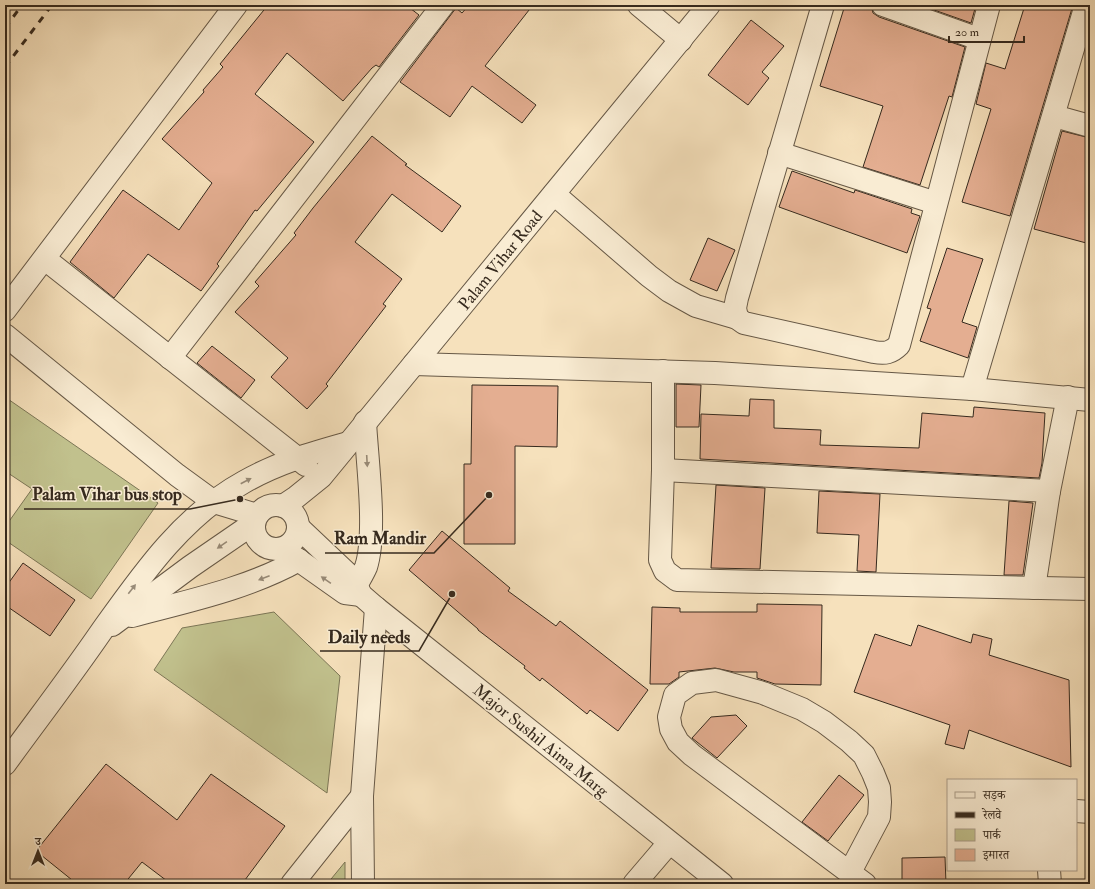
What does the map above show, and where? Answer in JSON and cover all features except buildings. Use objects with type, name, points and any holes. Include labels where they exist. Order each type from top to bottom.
[{"type":"street","points":[[5,310],[236,5]]},
{"type":"street","points":[[170,358],[443,5]]},
{"type":"street","name":"Palam Vihar Road","points":[[283,506],[296,498],[321,477],[709,5]]},
{"type":"street","points":[[737,318],[735,308],[737,298],[823,5]]},
{"type":"street","points":[[882,5],[979,39]]},
{"type":"street","points":[[554,194],[649,276],[670,291],[696,306],[737,318],[744,323],[884,354],[892,351],[899,345],[989,5]]},
{"type":"street","points":[[972,389],[1086,5]]},
{"type":"street","points":[[647,8],[681,40]]},
{"type":"street","points":[[1054,116],[1090,126]]},
{"type":"street","points":[[779,153],[936,203]]},
{"type":"street","points":[[45,259],[321,477]]},
{"type":"street","points":[[5,335],[177,474],[214,502],[255,519]]},
{"type":"street","points":[[414,364],[663,371],[972,389],[1090,400]]},
{"type":"street","points":[[663,371],[663,470],[660,560],[665,571],[677,580],[1090,588]]},
{"type":"street","points":[[1034,588],[1049,491],[1068,397]]},
{"type":"street","points":[[363,884],[362,796],[364,597],[366,567],[370,544],[370,514],[365,422]]},
{"type":"street","points":[[5,764],[125,598],[163,551],[184,528],[214,502],[244,482],[297,457],[348,443]]},
{"type":"street","points":[[663,470],[1049,491]]},
{"type":"street","points":[[101,632],[122,619],[255,519],[262,510],[268,506],[283,506],[294,514],[298,527],[293,540],[281,548],[267,547],[260,543],[256,537],[255,519]]},
{"type":"street","name":"Major Sushil Aima Marg","points":[[298,527],[353,579],[364,597],[722,884]]},
{"type":"street","name":"Major Sushil Aima Marg","points":[[281,548],[345,593],[364,597]]},
{"type":"street","points":[[122,619],[241,586],[277,572],[299,560]]},
{"type":"street","points":[[716,680],[763,693],[802,709],[824,722],[849,741],[864,755],[879,788],[879,817],[857,878],[692,755],[678,742],[671,729],[670,717],[675,695],[692,683],[716,680]]},
{"type":"street","points":[[292,884],[362,796]]},
{"type":"street","points":[[1077,811],[1090,812]]},
{"type":"street","points":[[634,884],[669,843]]},
{"type":"street","points":[[1049,871],[1050,884]]},
{"type":"green space","points":[[5,397],[158,503],[91,599],[5,540],[5,527],[32,489],[5,471]]},
{"type":"green space","points":[[274,612],[340,676],[327,793],[154,670],[182,628]]},
{"type":"green space","points":[[345,862],[345,884],[327,884]]},
{"type":"railway","points":[[5,28],[22,5]]},
{"type":"railway","points":[[5,67],[52,5]]},
{"type":"place","name":"Ram Mandir","points":[[489,495]]},
{"type":"place","name":"Palam Vihar bus stop","points":[[240,499]]},
{"type":"place","name":"Daily needs","points":[[452,594]]}]
